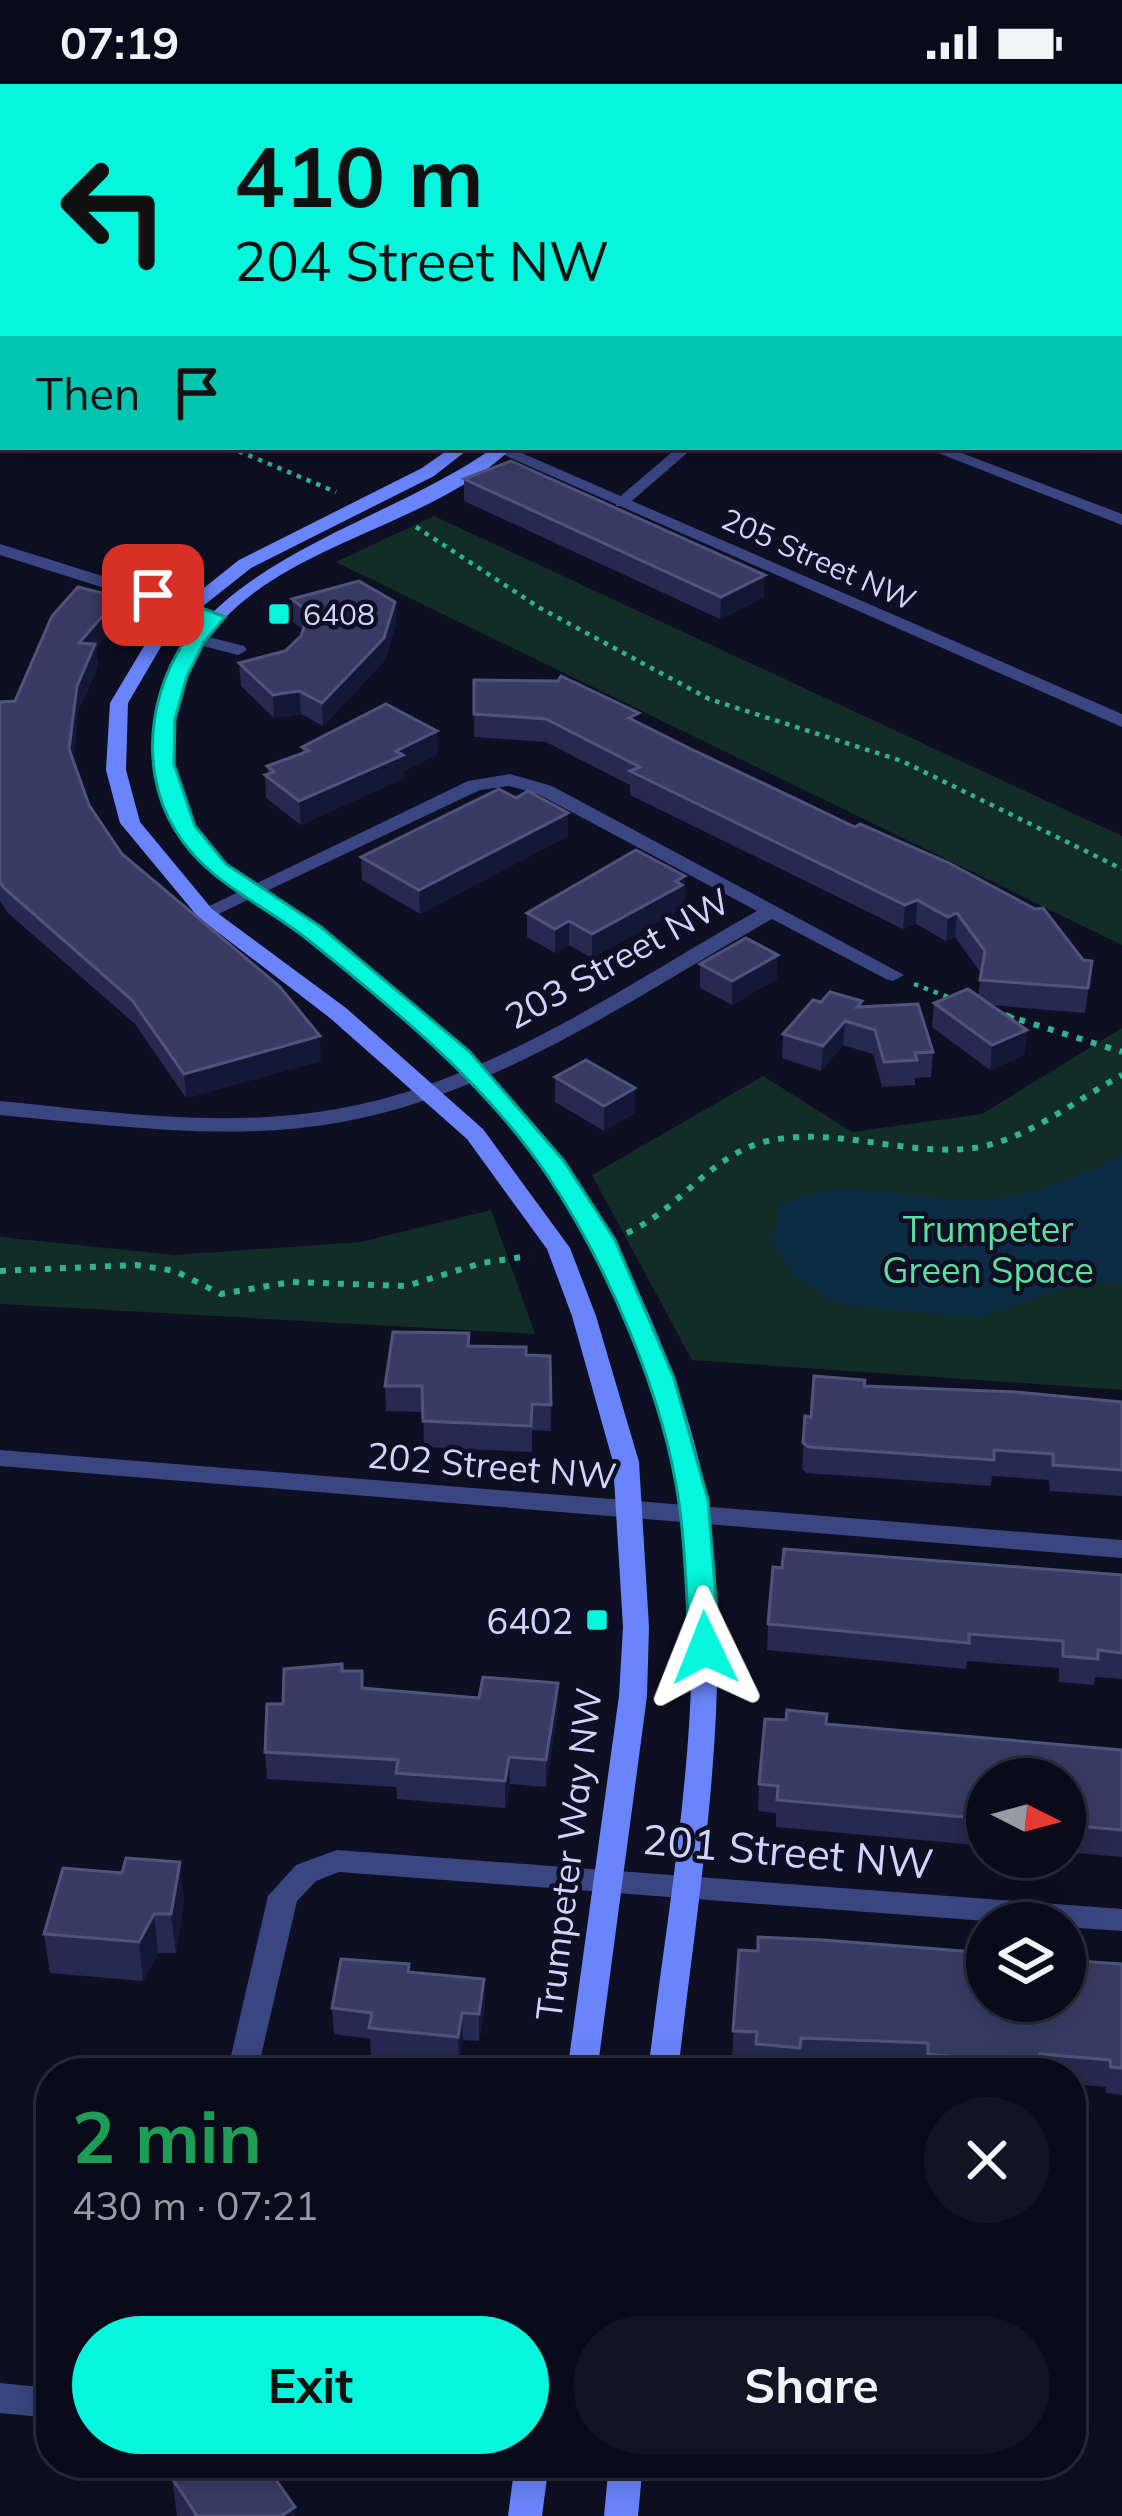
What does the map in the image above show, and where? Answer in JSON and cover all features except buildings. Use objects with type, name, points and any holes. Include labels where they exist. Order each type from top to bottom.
[{"type":"street","name":"Trumpeter Way NW","points":[[459,450],[428,472],[244,564],[188,605],[147,646],[119,704],[116,770],[130,823],[205,913],[338,1012],[431,1091],[475,1134],[558,1248],[608,1395],[626,1462],[632,1513],[633,1696],[584,2058]]},
{"type":"street","points":[[497,450],[444,490],[304,559],[215,617],[194,640],[164,719],[163,764],[184,827],[218,868],[313,932],[476,1073],[555,1167],[618,1273],[660,1378],[697,1518],[705,1686],[665,2058]]},
{"type":"street","name":"205 Street NW","points":[[504,450],[1118,715]]},
{"type":"street","points":[[940,450],[1122,520]]},
{"type":"street","points":[[0,550],[215,617]]},
{"type":"street","points":[[162,630],[238,650]]},
{"type":"street","points":[[205,913],[475,785],[510,780],[545,790],[893,975]]},
{"type":"street","name":"203 Street NW","points":[[0,1108],[157,1122],[266,1123],[336,1117],[431,1091],[476,1073],[773,910]]},
{"type":"street","name":"202 Street NW","points":[[0,1458],[632,1513],[1122,1549]]},
{"type":"street","name":"201 Street NW","points":[[245,2058],[283,1896],[306,1874],[356,1860],[1122,1920]]},
{"type":"street","points":[[0,2398],[36,2402]]},
{"type":"street","points":[[525,2516],[530,2478]]},
{"type":"street","points":[[621,2516],[625,2478]]},
{"type":"lane","points":[[621,503],[683,450]]},
{"type":"path","points":[[236,450],[351,498]]},
{"type":"path","points":[[405,522],[472,560],[540,608],[709,699],[902,761],[1122,868]]},
{"type":"path","points":[[893,975],[957,1000]]},
{"type":"path","points":[[998,1013],[1122,1052]]},
{"type":"path","points":[[612,1238],[655,1220],[716,1166],[747,1147],[804,1139],[970,1149],[999,1139],[1122,1075]]},
{"type":"path","points":[[0,1271],[136,1265],[198,1280],[208,1291],[221,1294],[307,1281],[392,1287],[549,1249]]},
{"type":"green space","points":[[434,516],[1122,836],[1122,945],[336,562]]},
{"type":"green space","name":"Trumpeter Green Space","points":[[1122,1028],[1122,1390],[692,1360],[592,1175],[763,1076],[852,1132],[982,1114]]},
{"type":"green space","points":[[491,1210],[535,1334],[0,1304],[0,1237],[175,1255],[361,1242]]},
{"type":"water","points":[[1122,1154],[1122,1284],[1084,1282],[977,1318],[836,1304],[794,1276],[772,1242],[780,1204],[803,1196],[848,1190],[963,1199],[1007,1196],[1064,1181]]},
{"type":"place","name":"6408","points":[[279,614]]},
{"type":"place","name":"6402","points":[[597,1620]]},
{"type":"route","points":[[153,595],[215,617],[194,640],[176,676],[164,719],[163,764],[184,827],[218,868],[313,932],[460,1057],[555,1167],[601,1240],[660,1378],[694,1500],[705,1648]]}]
